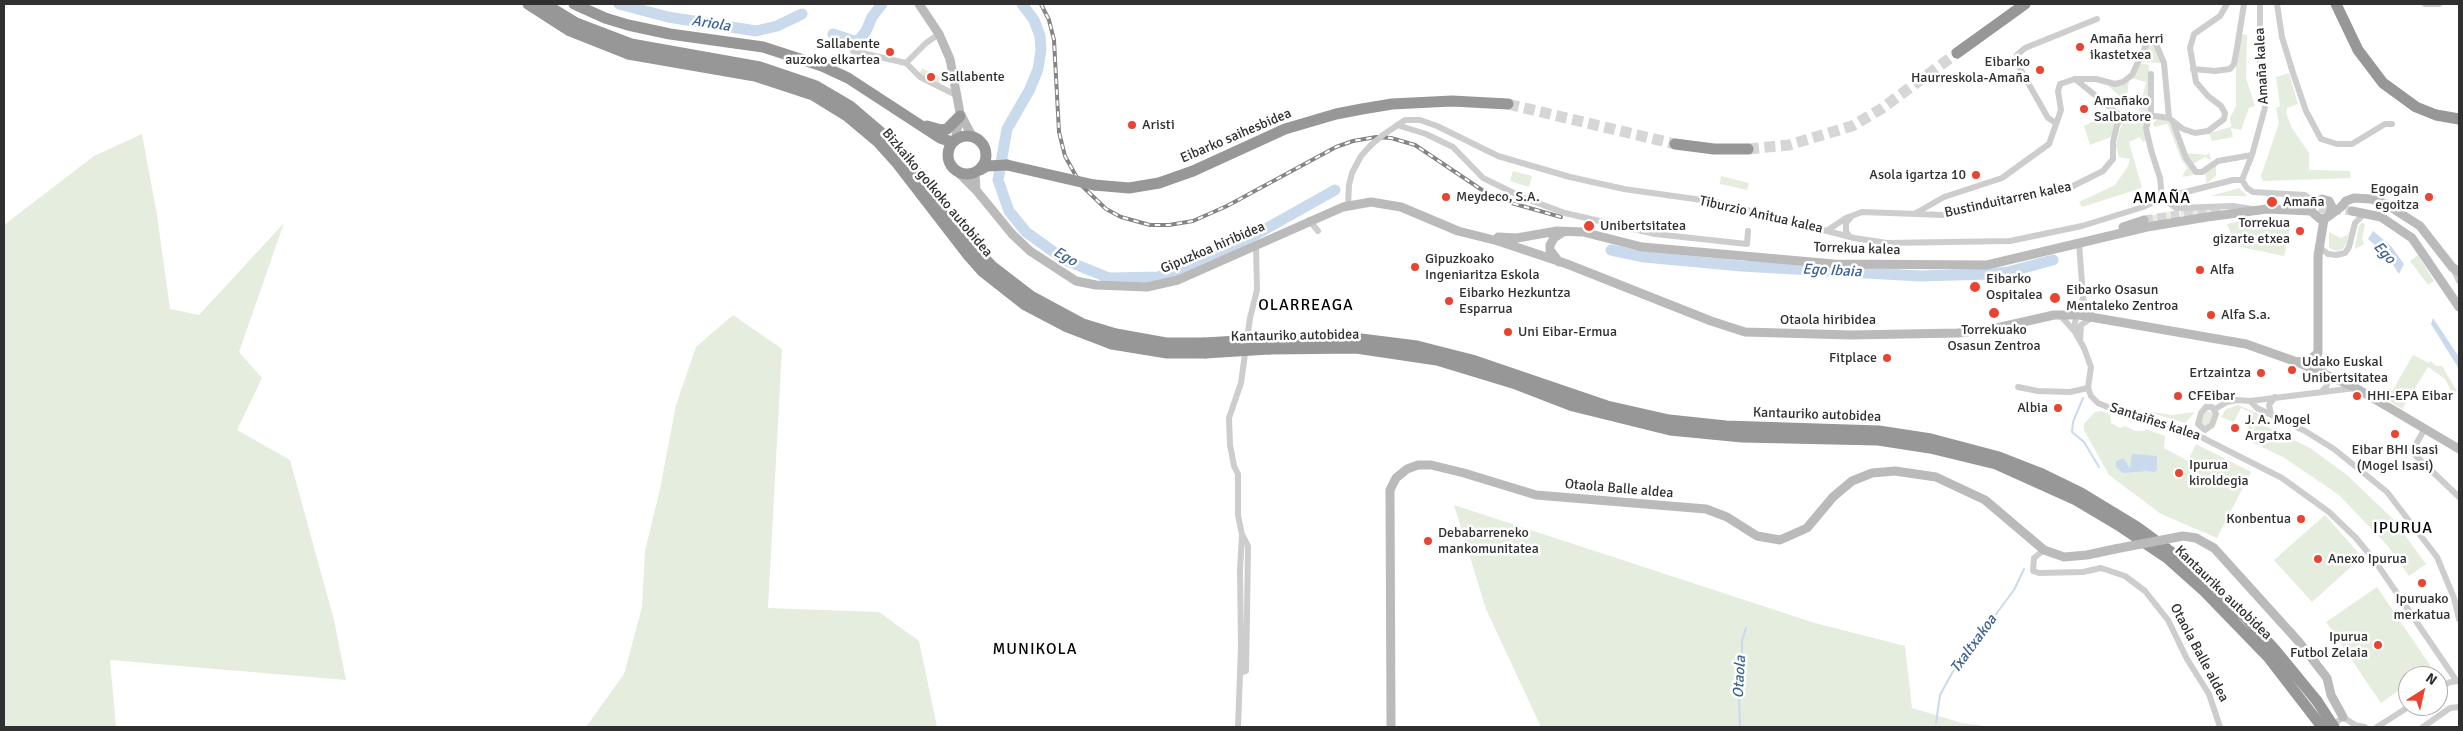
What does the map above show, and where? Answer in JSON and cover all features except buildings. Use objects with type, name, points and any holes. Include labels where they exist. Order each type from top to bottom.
[{"type":"highway","points":[[528,4],[570,31],[628,54],[757,71]]},
{"type":"highway","points":[[545,4],[576,23],[631,44],[757,71]]},
{"type":"highway","points":[[574,4],[604,18],[628,25],[670,34],[764,48],[793,55],[848,78],[927,130],[954,141],[972,136],[977,138],[985,148],[986,160],[977,172],[958,172],[927,130]]},
{"type":"highway","points":[[1957,53],[2025,4]]},
{"type":"highway","points":[[2336,4],[2358,50],[2382,83],[2416,106],[2436,115],[2459,119]]},
{"type":"highway","name":"Bizkaiko golkoko autobidea","points":[[757,71],[837,96],[868,119],[904,155],[974,247],[992,266],[1031,296],[1083,324],[1116,334],[1205,348]]},
{"type":"highway","name":"Eibarko saihesbidea","points":[[985,148],[1000,163],[1094,185],[1129,188],[1159,183],[1193,171],[1285,130],[1362,109],[1402,103],[1452,101],[1508,104]]},
{"type":"highway","points":[[912,119],[941,130],[952,126],[960,115]]},
{"type":"highway","points":[[948,159],[954,141]]},
{"type":"highway","points":[[1675,144],[1714,149],[1748,149]]},
{"type":"highway","name":"Eibarko saihesbidea","points":[[977,172],[1000,163]]},
{"type":"highway","name":"Kantauriko autobidea","points":[[1205,348],[1353,338],[1416,346],[1472,360],[1607,406],[1669,420],[1726,426],[1879,431],[1931,439],[1999,456],[2081,493],[2137,527],[2171,552],[2209,583],[2276,651],[2313,705],[2333,727]]},
{"type":"highway","name":"Kantauriko autobidea","points":[[2313,705],[2322,727]]},
{"type":"street","points":[[919,4],[939,34],[950,59],[960,115],[954,141]]},
{"type":"street","points":[[2075,78],[2122,118],[2132,120],[2155,116],[2171,120],[2184,129],[2202,133],[2214,128],[2224,118],[2225,113],[2200,88],[2190,48],[2194,34],[2220,16],[2228,4]]},
{"type":"street","points":[[2194,69],[2215,71],[2230,69],[2234,64],[2244,4]]},
{"type":"street","name":"Amaña kalea","points":[[2242,180],[2252,155],[2266,104],[2260,62],[2260,4]]},
{"type":"street","points":[[2277,4],[2282,37],[2297,87],[2306,111],[2321,139],[2337,144],[2352,144],[2385,124],[2392,124]]},
{"type":"street","points":[[2424,4],[2439,4]]},
{"type":"street","points":[[2056,123],[2048,118],[2018,65],[2017,55],[2024,48],[2097,19]]},
{"type":"street","points":[[906,63],[926,43],[939,34]]},
{"type":"street","points":[[1916,213],[1944,196],[2002,178],[2049,144],[2061,110],[2058,91],[2060,84],[2075,78],[2096,79],[2115,84],[2123,82],[2132,75],[2148,39],[2156,44],[2164,63],[2171,120],[2186,158],[2196,172],[2202,172],[2218,161],[2252,155]]},
{"type":"street","points":[[853,51],[906,63],[920,77],[958,96]]},
{"type":"street","points":[[2151,74],[2151,112],[2146,128],[2150,150],[2160,178],[2162,198],[2176,208],[2233,206],[2260,210]]},
{"type":"street","points":[[960,115],[972,136]]},
{"type":"street","name":"Bustinduitarren kalea","points":[[1828,230],[1862,212],[1944,215],[2069,188],[2103,171],[2113,159],[2113,142],[2117,125],[2122,118]]},
{"type":"street","points":[[1346,206],[1352,173],[1361,156],[1371,145],[1397,125],[1405,120],[1414,119]]},
{"type":"street","points":[[1410,128],[1410,123],[1414,119]]},
{"type":"street","name":"Tiburzio Anitua kalea","points":[[1414,119],[1437,126],[1498,156],[1570,177],[1624,189],[1716,202],[1849,236],[1887,243],[2010,241],[2082,226],[2143,207],[2162,198],[2233,180],[2242,180]]},
{"type":"street","name":"Tiburzio Anitua kalea","points":[[1397,125],[1410,128],[1453,147],[1484,178],[1524,198],[1565,213],[1655,234],[1748,244],[1748,231]]},
{"type":"street","name":"Gipuzkoa hiribidea","points":[[958,172],[976,190],[1012,234],[1030,251],[1076,281],[1126,288],[1163,285],[1256,246],[1309,220],[1346,206]]},
{"type":"street","points":[[976,190],[977,172]]},
{"type":"street","points":[[2242,180],[2247,188],[2259,194],[2305,195],[2317,218],[2326,218],[2346,201]]},
{"type":"street","points":[[2312,207],[2318,199],[2346,201],[2361,197],[2386,204],[2420,226],[2456,270],[2459,281]]},
{"type":"street","points":[[2321,392],[2328,383],[2327,374],[2321,365],[2318,353],[2318,246],[2326,218],[2332,208],[2327,200]]},
{"type":"street","name":"Otaola hiribidea","points":[[1346,206],[1371,202],[1388,205],[1458,231],[1505,243],[1560,262],[1711,321],[1745,332],[1851,335],[1958,333],[1992,329],[2060,315],[2077,314],[2246,344],[2327,374],[2356,388],[2459,449]]},
{"type":"street","points":[[1934,203],[1936,209],[1944,215]]},
{"type":"street","name":"Torrekua kalea","points":[[1451,227],[1502,238],[1517,238],[1557,231],[1583,232],[1642,246],[1834,264],[1987,265],[2038,251],[2079,244],[2147,227],[2260,210],[2312,207]]},
{"type":"street","points":[[2352,210],[2362,216],[2388,221],[2412,238],[2459,307]]},
{"type":"street","points":[[1849,236],[1846,231],[1846,223],[1852,216]]},
{"type":"street","points":[[2318,246],[2328,254],[2336,255],[2345,252],[2349,247],[2352,228],[2362,216]]},
{"type":"street","points":[[1309,220],[1318,231]]},
{"type":"street","points":[[2038,251],[2144,220]]},
{"type":"street","points":[[1560,262],[1550,250],[1550,244],[1554,238],[1564,232]]},
{"type":"street","points":[[2079,244],[2083,297],[2085,305],[2094,317],[2082,325],[2080,341]]},
{"type":"street","points":[[1239,726],[1240,673],[1246,671],[1248,546],[1242,535],[1238,515],[1238,474],[1234,466],[1230,445],[1229,418],[1241,382],[1250,318],[1257,290],[1256,246]]},
{"type":"street","points":[[2075,332],[2077,314],[2083,297]]},
{"type":"street","points":[[2018,387],[2038,391],[2070,392],[2088,388],[2091,367],[2075,332],[2060,315]]},
{"type":"street","points":[[2296,362],[2309,360],[2318,353]]},
{"type":"street","name":"Santaiñes kalea","points":[[2088,388],[2091,396],[2098,403],[2122,413],[2191,433],[2282,478],[2334,516],[2364,547],[2458,681]]},
{"type":"street","points":[[2215,409],[2227,402],[2356,388]]},
{"type":"street","points":[[2271,414],[2269,405],[2275,397]]},
{"type":"street","points":[[2250,400],[2257,408],[2306,431],[2334,449],[2387,492],[2437,557],[2457,598],[2459,619]]},
{"type":"street","points":[[2200,428],[2198,421],[2204,410],[2209,406],[2215,409]]},
{"type":"street","points":[[2208,430],[2215,419],[2215,409]]},
{"type":"street","points":[[2191,433],[2200,428],[2208,430],[2219,446]]},
{"type":"street","points":[[2425,428],[2414,448],[2414,454],[2459,497]]},
{"type":"street","name":"Otaola Balle aldea","points":[[1391,727],[1390,490],[1396,478],[1407,469],[1418,465],[1431,465],[1464,473],[1536,495],[1706,509],[1727,517],[1757,536],[1780,540],[1807,528],[1833,497],[1852,481],[1872,473],[1895,470],[1936,477],[1985,500],[2044,550],[2064,557],[2087,555],[2183,536],[2196,538],[2214,548],[2299,642],[2327,678],[2331,695],[2344,717]]},
{"type":"street","name":"Otaola Balle aldea","points":[[2044,550],[2034,558],[2033,570],[2039,573],[2101,568],[2125,576],[2146,591],[2168,620],[2187,659],[2209,694],[2220,727]]},
{"type":"street","points":[[2423,727],[2450,708],[2459,707]]},
{"type":"street","points":[[2379,727],[2398,714]]},
{"type":"street","points":[[2333,727],[2344,717],[2358,727],[2365,727]]},
{"type":"green space","points":[[2241,34],[2247,35],[2246,78],[2255,106],[2249,108],[2241,130],[2231,128],[2233,137],[2212,141],[2209,133],[2231,127],[2230,118],[2236,106],[2236,65]]},
{"type":"green space","points":[[2151,41],[2162,63],[2139,62]]},
{"type":"green space","points":[[2139,63],[2149,65],[2149,110],[2146,116],[2138,116],[2146,82],[2132,78]]},
{"type":"green space","name":"Sallabente","points":[[922,68],[943,79],[939,85],[919,74]]},
{"type":"green space","points":[[2289,73],[2298,104],[2287,108],[2286,113],[2292,128],[2309,153],[2309,170],[2350,171],[2351,178],[2263,181],[2261,176],[2279,123],[2276,108],[2280,106],[2276,77]]},
{"type":"green space","points":[[2129,81],[2126,102],[2104,82],[2112,86],[2122,86]]},
{"type":"green space","points":[[2104,111],[2118,119],[2111,137],[2090,145],[2084,126],[2100,118]]},
{"type":"green space","points":[[2157,119],[2166,119],[2172,124],[2195,173],[2193,175],[2182,177],[2187,168],[2181,159],[2167,124],[2154,127],[2153,123]]},
{"type":"green space","points":[[2124,120],[2135,124],[2145,121],[2146,140],[2143,142],[2140,137],[2129,142],[2142,188],[2082,207],[2079,202],[2115,185],[2128,166],[2130,159],[2119,157],[2116,146]]},
{"type":"green space","points":[[142,134],[157,215],[170,309],[199,315],[284,223],[239,352],[262,378],[237,430],[290,460],[334,620],[346,680],[110,660],[116,727],[4,727],[4,225],[94,156]]},
{"type":"green space","points":[[2209,152],[2211,160],[2205,157],[2193,164],[2186,153],[2207,155]]},
{"type":"green space","points":[[2216,166],[2216,176],[2207,183],[2205,173]]},
{"type":"green space","points":[[1513,171],[1532,176],[1529,187],[1510,181]]},
{"type":"green space","points":[[1721,176],[1749,183],[1747,190],[1720,184]]},
{"type":"green space","points":[[2239,188],[2247,196],[2211,196]]},
{"type":"green space","points":[[2180,210],[2221,210],[2223,212],[2181,216]]},
{"type":"green space","points":[[2169,212],[2171,218],[2145,224],[2144,217]]},
{"type":"green space","points":[[2249,219],[2291,224],[2284,256],[2241,247],[2234,240],[2227,224]]},
{"type":"green space","points":[[2362,222],[2365,225],[2362,239],[2364,244],[2355,249],[2358,228]]},
{"type":"green space","points":[[2349,231],[2347,242],[2343,249],[2337,251],[2329,248],[2329,232],[2341,238],[2347,235]]},
{"type":"green space","points":[[2418,255],[2434,281],[2428,285],[2410,261]]},
{"type":"green space","points":[[733,315],[782,349],[768,608],[879,612],[919,641],[937,727],[586,727],[624,674],[642,607],[645,551],[660,489],[676,405],[696,347]]},
{"type":"green space","points":[[2413,355],[2429,363],[2431,361],[2436,366],[2442,366],[2457,391],[2453,394],[2445,379],[2428,367],[2402,409],[2387,400]]},
{"type":"green space","points":[[2238,405],[2259,414],[2251,431],[2247,429],[2253,413],[2241,408],[2234,422],[2221,417],[2226,409]]},
{"type":"green space","points":[[2207,410],[2213,414],[2211,421],[2207,427],[2201,426],[2201,419]]},
{"type":"green space","name":"Ipurua kiroldegia","points":[[2101,411],[2110,415],[2111,423],[2120,428],[2125,426],[2135,431],[2145,431],[2145,429],[2165,436],[2164,448],[2188,461],[2196,444],[2251,472],[2217,538],[2161,514],[2109,475],[2084,430],[2084,424],[2095,412]]},
{"type":"green space","points":[[2145,411],[2172,415],[2195,412],[2185,423]]},
{"type":"green space","points":[[2257,422],[2310,448],[2347,475],[2393,519],[2426,564],[2409,576],[2387,545],[2339,495],[2283,457],[2249,441]]},
{"type":"green space","points":[[1454,505],[1815,623],[1905,646],[1912,708],[1962,723],[1991,727],[1541,727],[1486,609]]},
{"type":"green space","name":"Anexo Ipurua","points":[[2325,515],[2362,557],[2312,602],[2274,560]]},
{"type":"green space","points":[[2377,587],[2431,666],[2398,666],[2398,691],[2381,703],[2326,622]]},
{"type":"water","points":[[2373,231],[2391,246],[2404,264],[2399,274],[2388,257],[2368,239]]},
{"type":"water","points":[[2433,318],[2459,357],[2459,369],[2431,324]]},
{"type":"water","points":[[2132,454],[2157,456],[2157,470],[2154,472],[2123,473],[2116,467],[2116,462],[2123,458],[2130,468]]},
{"type":"waterway","name":"Ariola","points":[[619,4],[668,17],[756,31],[777,26],[802,14]]},
{"type":"waterway","name":"Ego","points":[[833,34],[854,41],[859,40],[882,4]]},
{"type":"waterway","name":"Ego","points":[[1022,4],[1034,20],[1040,36],[1041,50],[1038,69],[1030,89],[1007,129],[998,180],[1009,211],[1026,232],[1065,260],[1109,278],[1158,277],[1184,269],[1253,236],[1335,190]]},
{"type":"waterway","name":"Ego Ibaia","points":[[1611,250],[1644,257],[1741,266],[1920,276],[2008,272],[2053,260]]},
{"type":"waterway","name":"Txaltxakoa","points":[[2083,398],[2073,422],[2072,432],[2084,442],[2099,467]]},
{"type":"waterway","name":"Txaltxakoa","points":[[1936,723],[1940,695],[1952,673],[2014,590],[2024,569]]},
{"type":"waterway","name":"Otaola","points":[[1740,727],[1738,669],[1746,628]]},
{"type":"tunnel","points":[[1748,149],[1789,145],[1852,126],[1881,109],[1957,53]]},
{"type":"tunnel","points":[[1508,104],[1675,144]]},
{"type":"tunnel","points":[[2144,220],[2222,208]]},
{"type":"tunnel","points":[[2305,208],[2352,211]]},
{"type":"railway","points":[[1041,4],[1049,20],[1054,40],[1059,132],[1065,156],[1081,185],[1106,209],[1121,217],[1150,225],[1169,225],[1193,221],[1227,206],[1336,147],[1353,141],[1376,137],[1391,138],[1415,145],[1488,194],[1508,202],[1561,217]]},
{"type":"place","name":"Amaña herri ikastetxea","points":[[2080,47]]},
{"type":"place","name":"Sallabente auzoko elkartea","points":[[890,52]]},
{"type":"place","name":"Eibarko Haurreskola-Amaña","points":[[2040,70]]},
{"type":"place","name":"Sallabente","points":[[931,77]]},
{"type":"place","name":"Amañako Salbatore","points":[[2084,109]]},
{"type":"place","name":"Aristi","points":[[1132,125]]},
{"type":"place","name":"Asola igartza 10","points":[[1976,175]]},
{"type":"place","name":"Meydeco, S.A.","points":[[1446,197]]},
{"type":"place","name":"Egogain egoitza","points":[[2429,197]]},
{"type":"place","name":"Amaña","points":[[2272,202]]},
{"type":"place","name":"Unibertsitatea","points":[[1589,226]]},
{"type":"place","name":"Torrekua gizarte etxea","points":[[2300,231]]},
{"type":"place","name":"Gipuzkoako Ingeniaritza Eskola","points":[[1415,267]]},
{"type":"place","name":"Alfa","points":[[2200,270]]},
{"type":"place","name":"Eibarko Ospitalea","points":[[1975,287]]},
{"type":"place","name":"Eibarko Osasun Mentaleko Zentroa","points":[[2055,298]]},
{"type":"place","name":"Eibarko Hezkuntza Esparrua","points":[[1449,301]]},
{"type":"place","name":"Torrekuako Osasun Zentroa","points":[[1994,313]]},
{"type":"place","name":"Alfa S.a.","points":[[2211,315]]},
{"type":"place","name":"Uni Eibar-Ermua","points":[[1508,332]]},
{"type":"place","name":"Fitplace","points":[[1887,358]]},
{"type":"place","name":"Udako Euskal Unibertsitatea","points":[[2292,370]]},
{"type":"place","name":"Ertzaintza","points":[[2261,373]]},
{"type":"place","name":"CFEibar","points":[[2178,396]]},
{"type":"place","name":"HHI-EPA Eibar","points":[[2357,396]]},
{"type":"place","name":"Albia","points":[[2058,408]]},
{"type":"place","name":"J. A. Mogel Argatxa","points":[[2235,428]]},
{"type":"place","name":"Eibar BHI Isasi (Mogel Isasi)","points":[[2395,434]]},
{"type":"place","name":"Ipurua kiroldegia","points":[[2179,473]]},
{"type":"place","name":"Konbentua","points":[[2301,519]]},
{"type":"place","name":"Debabarreneko mankomunitatea","points":[[1428,541]]},
{"type":"place","name":"Anexo Ipurua","points":[[2318,559]]},
{"type":"place","name":"Ipuruako merkatua","points":[[2422,583]]},
{"type":"place","name":"Ipurua Futbol Zelaia","points":[[2378,645]]},
{"type":"district","name":"AMAÑA","points":[[2162,199]]},
{"type":"district","name":"OLARREAGA","points":[[1306,306]]},
{"type":"district","name":"IPURUA","points":[[2403,529]]},
{"type":"district","name":"MUNIKOLA","points":[[1035,650]]}]
